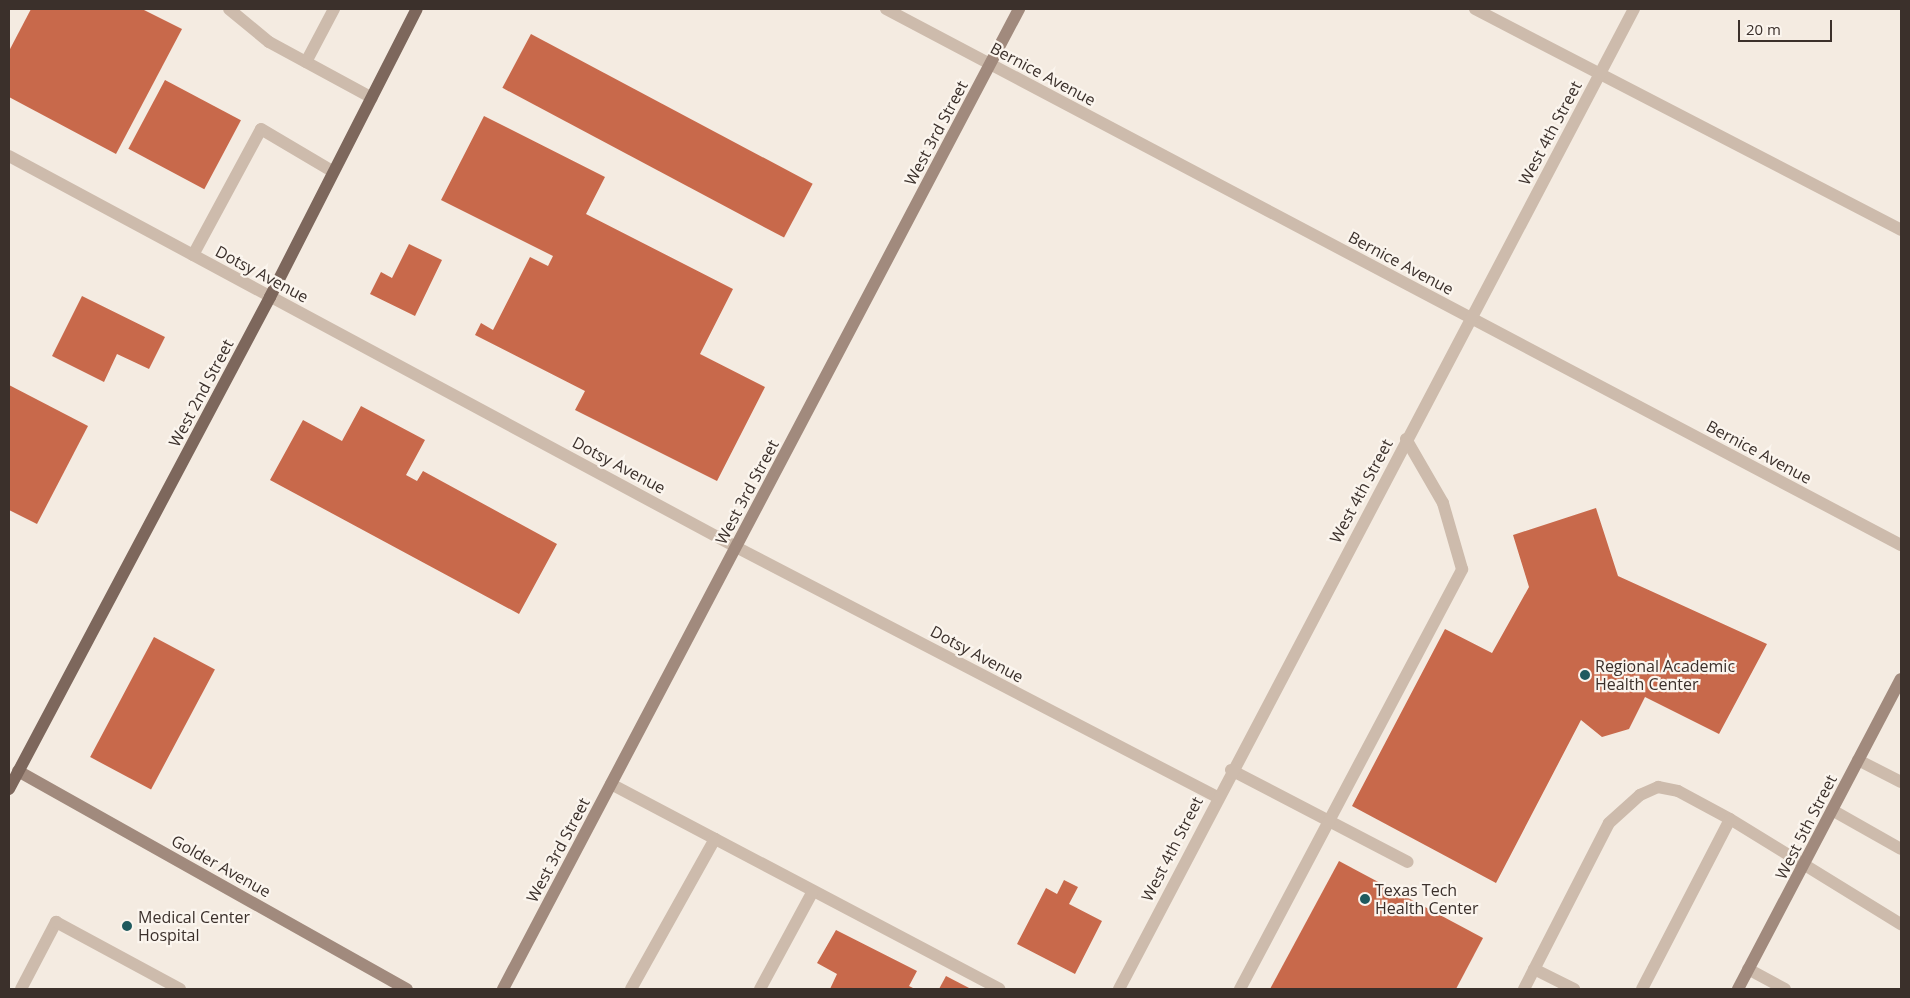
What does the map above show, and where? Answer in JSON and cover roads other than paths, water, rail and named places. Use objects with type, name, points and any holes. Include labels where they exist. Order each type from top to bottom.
[{"type":"main road","name":"West 2nd Street","points":[[9,789],[270,297],[332,171],[372,98],[417,9]]},
{"type":"street","points":[[229,9],[269,42],[372,98]]},
{"type":"street","points":[[306,62],[334,9]]},
{"type":"street","name":"Bernice Avenue","points":[[886,9],[1901,545]]},
{"type":"street","name":"West 3rd Street","points":[[503,989],[1019,9]]},
{"type":"street","points":[[1476,9],[1901,230]]},
{"type":"street","name":"West 4th Street","points":[[1119,989],[1217,797],[1634,9]]},
{"type":"street","points":[[193,255],[261,129],[332,171]]},
{"type":"street","name":"Dotsy Avenue","points":[[9,156],[736,547],[1217,797]]},
{"type":"street","points":[[1240,989],[1462,570],[1443,502],[1406,439]]},
{"type":"street","name":"West 5th Street","points":[[1738,989],[1805,868],[1832,810],[1901,679]]},
{"type":"street","points":[[1858,760],[1901,782]]},
{"type":"street","points":[[1232,770],[1408,862]]},
{"type":"street","name":"Golder Avenue","points":[[18,771],[408,989]]},
{"type":"street","points":[[612,784],[999,989]]},
{"type":"street","points":[[1524,989],[1609,823],[1622,808],[1658,787],[1678,791],[1730,819],[1805,868],[1901,924]]},
{"type":"street","points":[[1832,810],[1901,849]]},
{"type":"street","points":[[1642,989],[1730,819]]},
{"type":"street","points":[[632,989],[715,839]]},
{"type":"street","points":[[760,989],[813,891]]},
{"type":"street","points":[[21,989],[56,922],[180,989]]},
{"type":"street","points":[[1534,969],[1574,989]]},
{"type":"street","points":[[1748,969],[1785,989]]},
{"type":"place","name":"Regional Academic Health Center","points":[[1585,675]]},
{"type":"place","name":"Texas Tech Health Center","points":[[1365,899]]},
{"type":"place","name":"Medical Center Hospital","points":[[127,926]]}]
